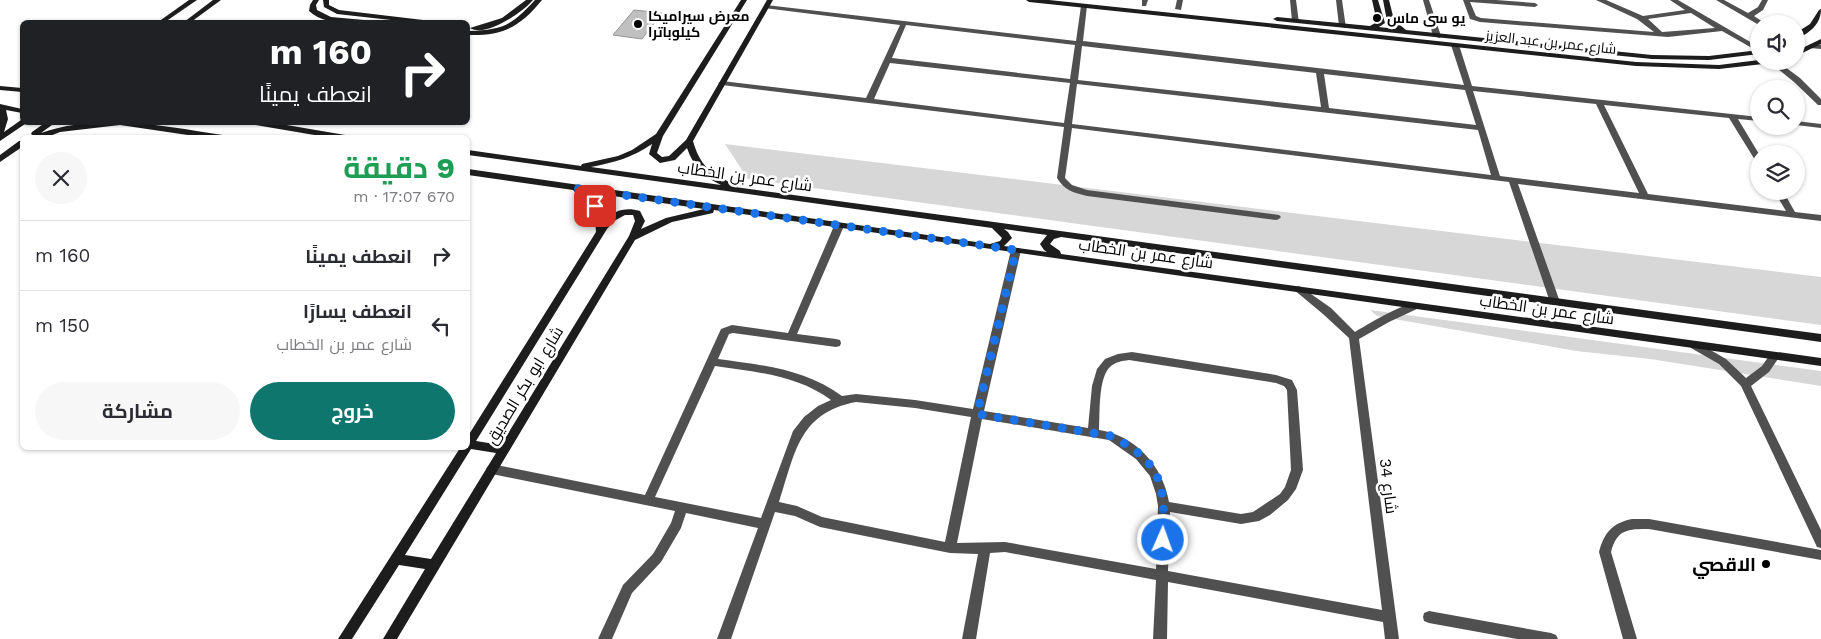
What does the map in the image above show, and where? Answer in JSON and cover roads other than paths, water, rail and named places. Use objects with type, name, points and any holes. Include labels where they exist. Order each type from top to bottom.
[{"type":"street","points":[[164,20],[194,0]]},
{"type":"street","points":[[190,20],[218,0]]},
{"type":"street","points":[[316,0],[313,5],[313,11],[318,15],[341,20]]},
{"type":"street","points":[[326,0],[326,6],[330,10],[406,20]]},
{"type":"street","points":[[470,28],[482,27],[515,16],[530,0]]},
{"type":"street","points":[[470,33],[486,33],[507,29],[516,24],[539,0]]},
{"type":"street","points":[[744,0],[659,136],[653,154],[660,160],[672,158],[689,141],[768,4],[904,23],[1750,118]]},
{"type":"street","name":"شارع عمر بن عبد العزيز","points":[[1029,0],[1233,18],[1615,62],[1699,67],[1750,64]]},
{"type":"street","name":"شارع عمر بن عبد العزيز","points":[[1098,0],[1145,2],[1233,18],[1296,20],[1611,53],[1691,58],[1727,57],[1750,53]]},
{"type":"street","points":[[1179,9],[1180,0]]},
{"type":"street","points":[[1293,0],[1296,20]]},
{"type":"street","points":[[1339,0],[1343,26]]},
{"type":"street","points":[[1371,28],[1378,25],[1381,20],[1376,0]]},
{"type":"street","points":[[1386,0],[1391,21],[1397,28],[1409,33]]},
{"type":"street","points":[[1426,0],[1437,36]]},
{"type":"street","points":[[1538,12],[1476,19],[1473,17],[1467,0],[1538,12],[1660,34],[1677,35],[1722,29]]},
{"type":"street","points":[[1599,0],[1642,18],[1660,34]]},
{"type":"street","points":[[1673,0],[1750,46]]},
{"type":"street","points":[[1718,0],[1750,18]]},
{"type":"street","points":[[1747,16],[1760,10],[1764,6],[1765,0]]},
{"type":"street","points":[[1084,6],[1061,178],[1064,184],[1074,190],[1276,217]]},
{"type":"street","points":[[1642,18],[1692,11]]},
{"type":"street","points":[[1805,31],[1813,25],[1821,11]]},
{"type":"street","points":[[352,20],[358,15]]},
{"type":"street","points":[[365,20],[370,16]]},
{"type":"street","points":[[1381,20],[1391,21]]},
{"type":"street","points":[[869,101],[904,23]]},
{"type":"street","points":[[1805,51],[1817,46],[1821,41]]},
{"type":"street","points":[[1455,45],[1497,179]]},
{"type":"street","points":[[1611,53],[1615,62]]},
{"type":"street","points":[[887,60],[1482,128]]},
{"type":"street","points":[[1784,70],[1821,103]]},
{"type":"street","points":[[1320,71],[1325,110]]},
{"type":"street","points":[[722,83],[1821,218]]},
{"type":"street","points":[[0,88],[20,89]]},
{"type":"street","points":[[1599,102],[1645,197]]},
{"type":"street","points":[[0,133],[4,119],[0,106],[20,111]]},
{"type":"street","points":[[1732,116],[1750,145]]},
{"type":"street","points":[[1805,124],[1821,126]]},
{"type":"street","points":[[0,139],[20,125]]},
{"type":"street","points":[[34,135],[48,125]]},
{"type":"street","points":[[45,135],[59,130],[103,125]]},
{"type":"street","points":[[135,125],[207,135]]},
{"type":"street","points":[[265,125],[318,135]]},
{"type":"street","points":[[571,168],[621,158],[642,148],[659,136]]},
{"type":"street","points":[[689,141],[692,156],[702,169],[717,180],[738,188],[761,193]]},
{"type":"street","points":[[0,143],[20,145]]},
{"type":"street","points":[[0,159],[20,146]]},
{"type":"street","name":"شارع عمر بن الخطاب","points":[[470,153],[1821,338]]},
{"type":"street","name":"شارع عمر بن الخطاب","points":[[470,172],[839,226],[1821,362]]},
{"type":"street","points":[[1513,181],[1555,302]]},
{"type":"street","points":[[574,188],[586,196],[595,206],[600,218],[601,232]]},
{"type":"street","points":[[1783,200],[1792,214]]},
{"type":"street","name":"شارع ابو بكر الصديق","points":[[632,238],[662,221],[679,216],[697,212],[732,210]]},
{"type":"street","name":"شارع ابو بكر الصديق","points":[[390,639],[632,238],[640,221],[637,213],[618,213],[610,219],[470,440]]},
{"type":"street","points":[[791,337],[839,226]]},
{"type":"street","points":[[990,247],[1004,243],[1007,238],[1005,234],[991,226]]},
{"type":"street","points":[[1062,235],[1051,238],[1045,242],[1045,246],[1069,258]]},
{"type":"street","points":[[950,548],[977,414],[1016,250]]},
{"type":"street","points":[[1298,289],[1327,311],[1354,337],[1385,319],[1416,306]]},
{"type":"street","points":[[648,500],[728,330],[836,343]]},
{"type":"street","name":"شارع 34","points":[[1354,337],[1392,639]]},
{"type":"street","points":[[1695,345],[1732,367],[1745,384],[1821,543]]},
{"type":"street","points":[[1093,433],[1100,374],[1106,364],[1118,358],[1132,356],[1276,379],[1288,383],[1292,390],[1297,470],[1290,489],[1284,497],[1255,517],[1241,519],[1164,506]]},
{"type":"street","points":[[1745,384],[1762,374],[1775,356]]},
{"type":"street","points":[[712,362],[801,377],[829,391],[840,401]]},
{"type":"street","points":[[724,639],[797,434],[815,414],[840,401],[856,398],[915,404],[1111,436],[1140,454],[1158,478],[1163,492],[1160,639]]},
{"type":"street","points":[[470,445],[503,450]]},
{"type":"street","name":"شارع ابو بكر الصديق","points":[[345,639],[464,450]]},
{"type":"street","points":[[492,468],[764,524]]},
{"type":"street","points":[[771,506],[797,511],[820,522],[950,548],[1005,547],[1162,574],[1389,617]]},
{"type":"street","points":[[605,639],[627,589],[657,558],[677,524],[682,507]]},
{"type":"street","points":[[1630,639],[1605,552],[1607,538],[1616,529],[1630,524],[1649,524],[1821,554]]},
{"type":"street","points":[[970,639],[985,548]]},
{"type":"street","points":[[396,558],[434,565]]},
{"type":"street","points":[[1429,617],[1551,639]]},
{"type":"place","name":"يو سى ماس","points":[[1377,18]]},
{"type":"place","name":"معرض سيراميكا كيلوباترا","points":[[638,24]]},
{"type":"place","name":"الاقصي","points":[[1766,564]]}]
